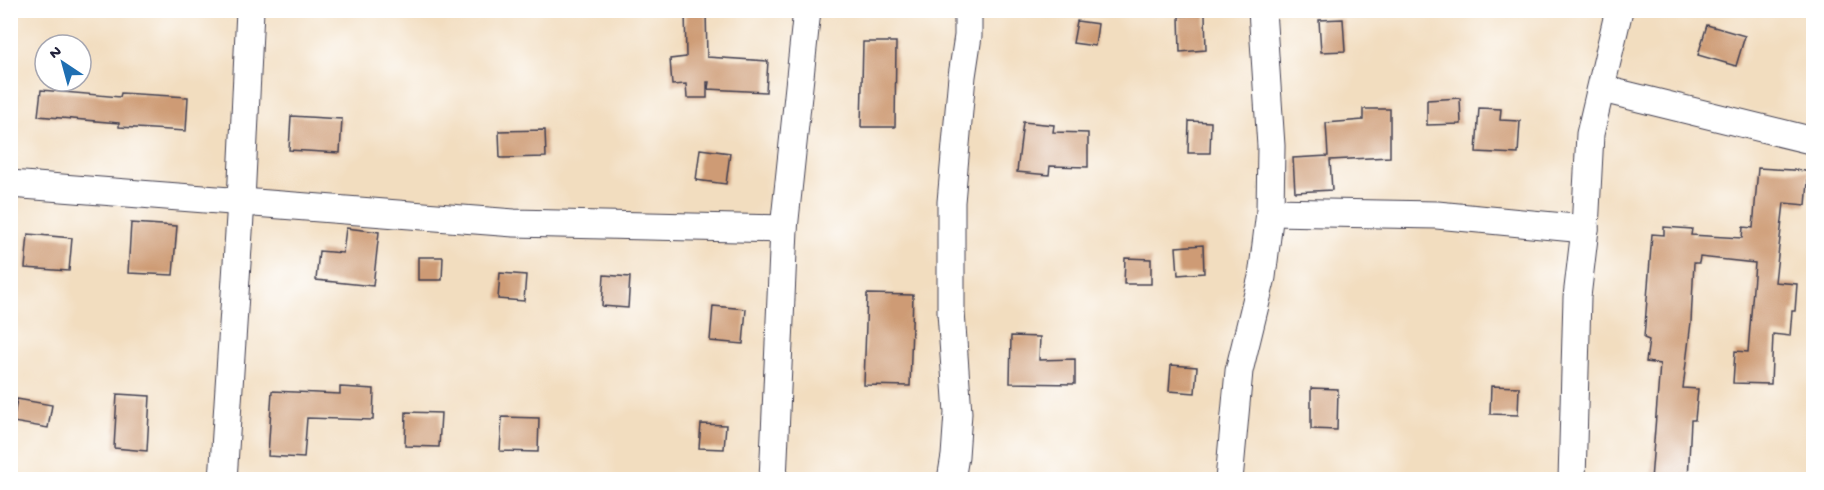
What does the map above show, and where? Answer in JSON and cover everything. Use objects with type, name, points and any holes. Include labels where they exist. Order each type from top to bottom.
[{"type":"street","points":[[223,480],[242,201],[250,10]]},
{"type":"street","points":[[772,480],[784,229],[807,10]]},
{"type":"street","points":[[951,480],[958,413],[951,312],[951,202],[962,76],[968,36],[968,10]]},
{"type":"street","points":[[1229,480],[1239,371],[1262,277],[1270,212],[1271,146],[1262,10]]},
{"type":"street","points":[[1572,480],[1577,297],[1585,228],[1590,134],[1619,10]]},
{"type":"street","points":[[1602,89],[1814,141]]},
{"type":"street","points":[[10,184],[514,223],[784,229]]},
{"type":"street","points":[[1270,212],[1437,215],[1585,228]]},
{"type":"building","points":[[685,10],[706,10],[707,57],[768,61],[766,92],[708,89],[709,82],[707,82],[707,98],[687,98],[686,84],[672,85],[670,59],[686,57]]},
{"type":"building","points":[[1205,14],[1206,50],[1180,52],[1179,16]]},
{"type":"building","points":[[1343,19],[1345,51],[1321,52],[1319,20]]},
{"type":"building","points":[[1077,21],[1098,24],[1095,46],[1073,43]]},
{"type":"building","points":[[1707,25],[1745,36],[1736,66],[1698,55]]},
{"type":"building","points":[[863,42],[896,42],[895,127],[861,127]]},
{"type":"building","points":[[41,93],[120,97],[121,93],[188,97],[186,131],[119,127],[119,123],[38,116]]},
{"type":"building","points":[[1460,98],[1461,124],[1427,125],[1427,100]]},
{"type":"building","points":[[1479,108],[1501,109],[1500,120],[1520,121],[1518,154],[1476,152]]},
{"type":"building","points":[[1363,109],[1390,109],[1390,157],[1330,160],[1332,190],[1295,192],[1293,158],[1328,156],[1326,123],[1363,120]]},
{"type":"building","points":[[291,116],[342,119],[340,153],[289,150]]},
{"type":"building","points":[[1189,121],[1211,122],[1210,153],[1188,153]]},
{"type":"building","points":[[1023,122],[1054,125],[1053,132],[1088,133],[1088,167],[1050,166],[1049,175],[1017,172]]},
{"type":"building","points":[[545,130],[546,157],[500,158],[499,131]]},
{"type":"building","points":[[700,149],[730,153],[726,184],[696,180]]},
{"type":"building","points":[[1758,168],[1809,171],[1806,205],[1784,203],[1775,282],[1797,284],[1790,336],[1773,334],[1771,384],[1733,383],[1735,351],[1748,352],[1755,263],[1700,257],[1699,263],[1694,263],[1691,322],[1683,388],[1698,389],[1695,420],[1691,420],[1688,480],[1651,480],[1660,364],[1646,362],[1649,340],[1644,338],[1652,234],[1664,235],[1664,227],[1692,229],[1691,235],[1742,238],[1743,227],[1753,228]]},
{"type":"building","points":[[131,223],[177,226],[173,275],[128,273]]},
{"type":"building","points":[[346,228],[379,232],[373,286],[316,280],[319,251],[343,253]]},
{"type":"building","points":[[28,234],[72,238],[69,271],[25,268]]},
{"type":"building","points":[[1203,245],[1204,273],[1178,275],[1176,247]]},
{"type":"building","points":[[418,257],[443,257],[442,280],[418,280]]},
{"type":"building","points":[[1125,258],[1151,259],[1151,284],[1124,284]]},
{"type":"building","points":[[500,273],[526,275],[524,301],[498,299]]},
{"type":"building","points":[[604,275],[630,277],[628,308],[602,306]]},
{"type":"building","points":[[867,294],[913,295],[910,386],[864,385]]},
{"type":"building","points":[[713,306],[746,309],[743,344],[710,341]]},
{"type":"building","points":[[1011,336],[1040,337],[1039,360],[1075,359],[1075,384],[1010,383]]},
{"type":"building","points":[[1171,365],[1197,367],[1195,393],[1169,391]]},
{"type":"building","points":[[1491,386],[1519,387],[1518,415],[1490,414]]},
{"type":"building","points":[[340,387],[374,389],[373,420],[307,418],[304,458],[268,456],[272,391],[340,394]]},
{"type":"building","points":[[1311,388],[1338,389],[1337,430],[1311,429]]},
{"type":"building","points":[[117,394],[150,396],[147,451],[114,448]]},
{"type":"building","points":[[17,399],[52,405],[48,428],[13,422]]},
{"type":"building","points":[[406,412],[441,413],[439,447],[405,446]]},
{"type":"building","points":[[502,417],[539,418],[538,452],[500,451]]},
{"type":"building","points":[[701,424],[726,425],[724,449],[699,448]]}]
